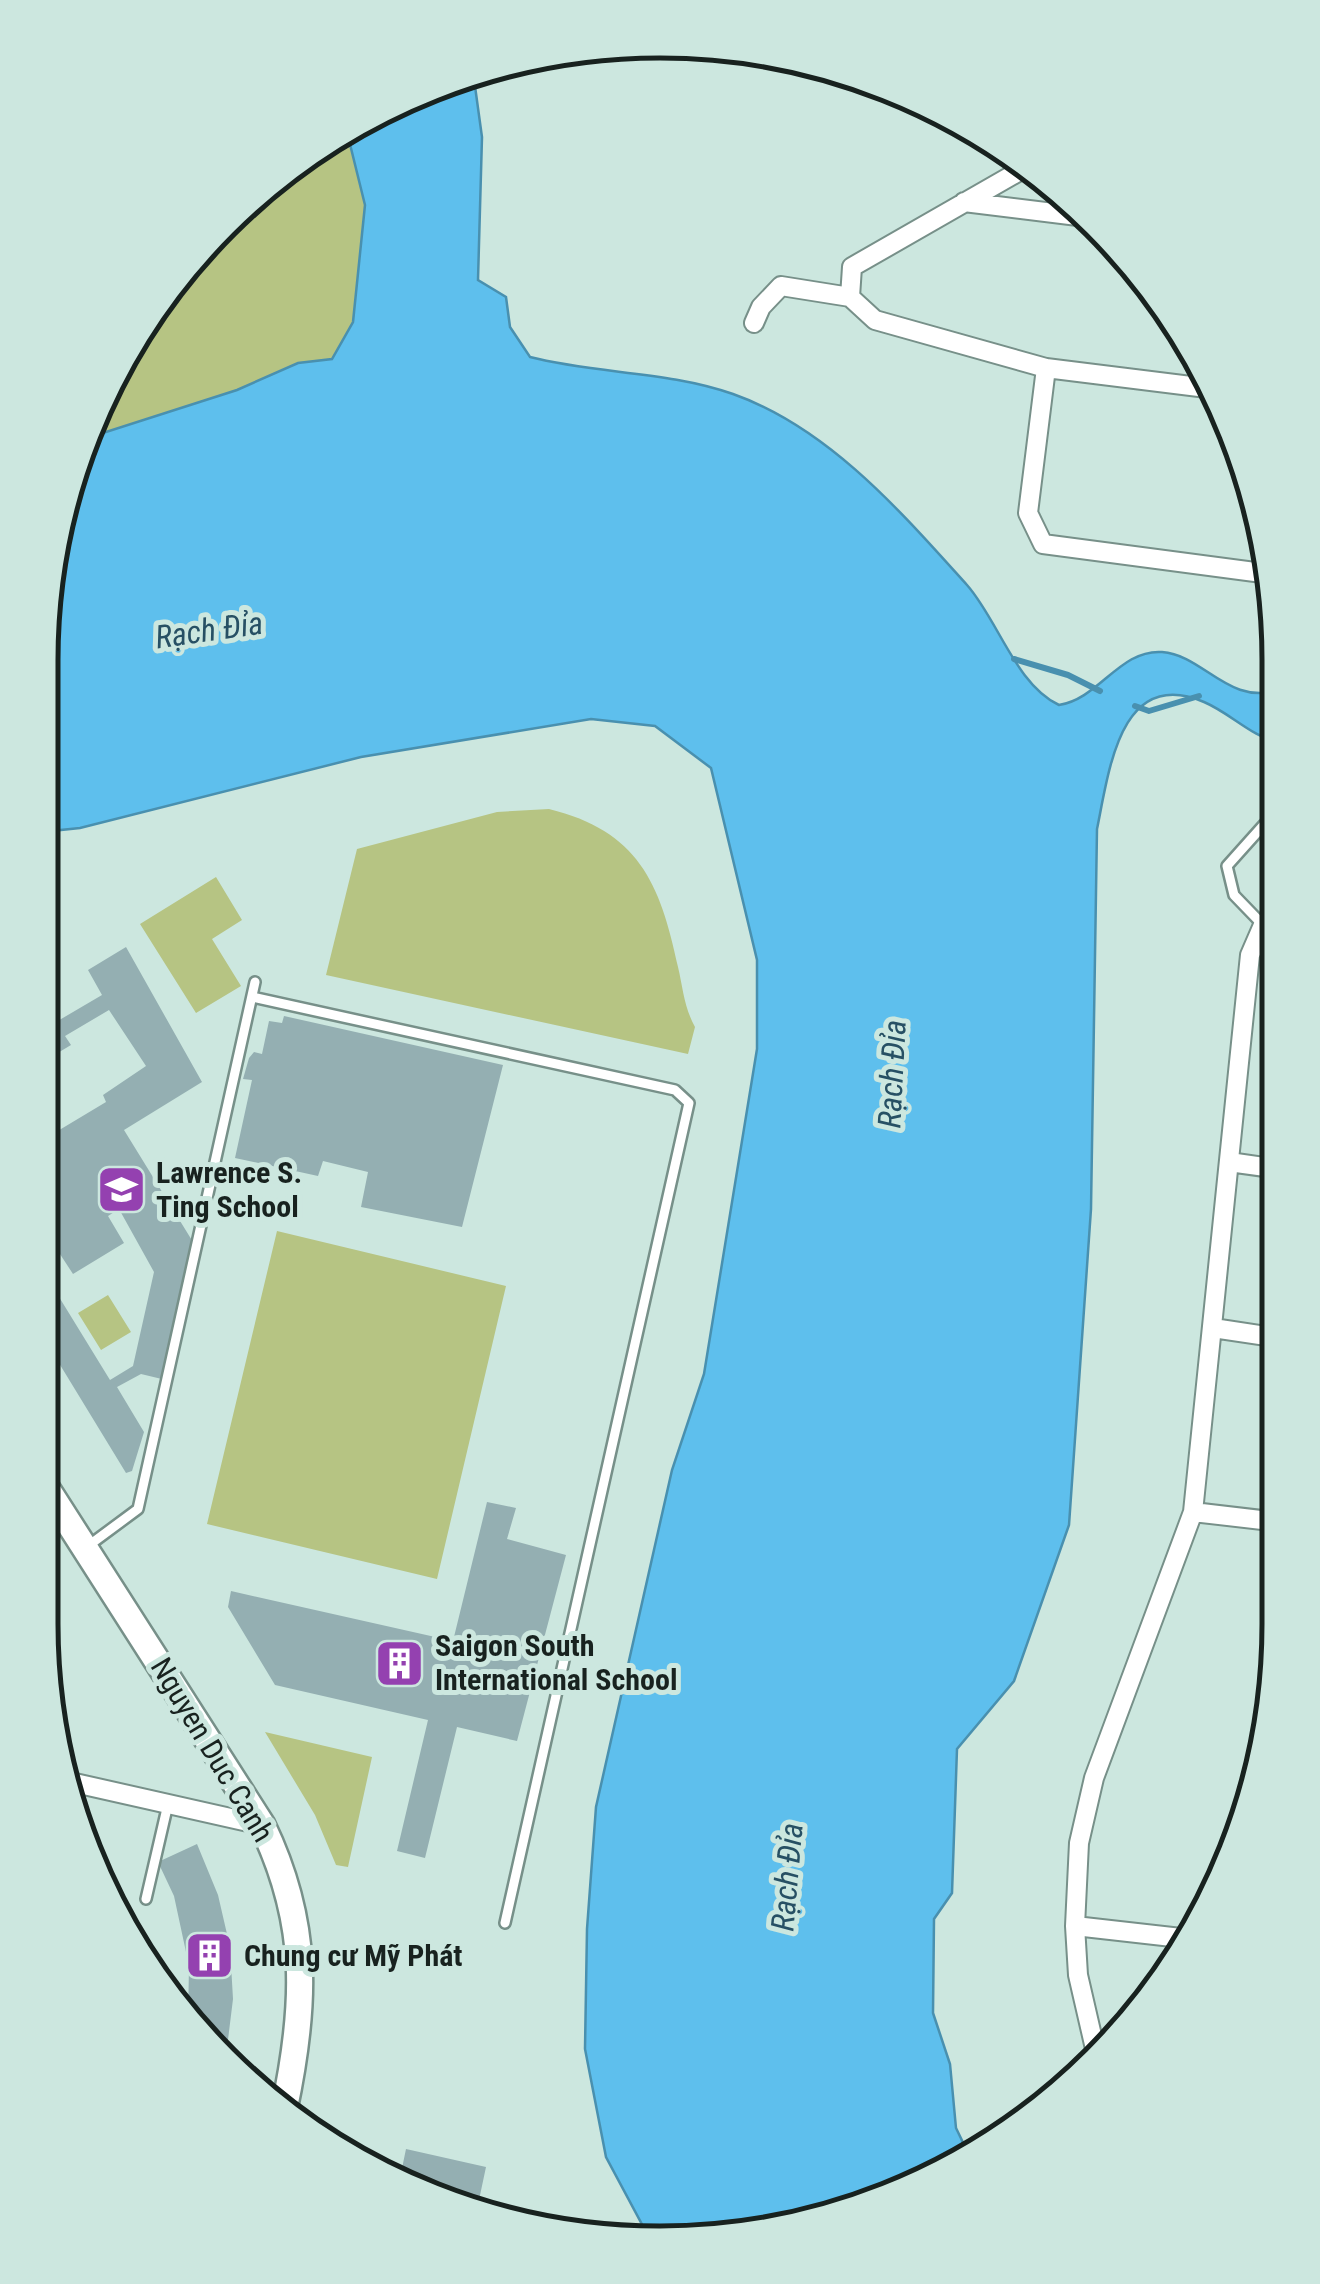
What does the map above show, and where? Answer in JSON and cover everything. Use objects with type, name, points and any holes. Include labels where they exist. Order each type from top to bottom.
[{"type":"main road","name":"Nguyen Duc Canh","points":[[58,1505],[262,1825],[282,1870],[299,1942],[301,2022],[287,2097]]},
{"type":"street","points":[[850,297],[852,267],[1015,173]]},
{"type":"street","points":[[964,202],[1065,214]]},
{"type":"street","points":[[754,323],[761,307],[781,286],[850,297],[875,320],[1046,368],[1197,388]]},
{"type":"street","points":[[1046,368],[1028,513],[1043,544],[1256,572]]},
{"type":"street","points":[[1093,2042],[1078,1974],[1075,1926],[1080,1844],[1094,1778],[1193,1512],[1250,954],[1262,935]]},
{"type":"street","points":[[1230,1162],[1262,1167]]},
{"type":"street","points":[[1213,1328],[1262,1335]]},
{"type":"street","points":[[1193,1512],[1262,1520]]},
{"type":"street","points":[[58,1520],[65,1516]]},
{"type":"street","points":[[79,1783],[262,1825]]},
{"type":"street","points":[[1075,1926],[1174,1937]]},
{"type":"lane","points":[[1262,827],[1227,866],[1234,895],[1262,915]]},
{"type":"lane","points":[[85,1548],[138,1509],[255,982]]},
{"type":"lane","points":[[252,997],[676,1090],[689,1103],[505,1924]]},
{"type":"lane","points":[[146,1898],[168,1804]]},
{"type":"green space","points":[[350,144],[365,205],[353,322],[332,359],[298,363],[237,390],[101,433],[159,325],[207,263],[263,207]]},
{"type":"green space","points":[[549,809],[604,831],[624,846],[653,885],[695,1027],[688,1054],[326,975],[357,849],[497,812]]},
{"type":"green space","points":[[216,877],[242,920],[212,939],[241,986],[196,1013],[140,924]]},
{"type":"green space","points":[[277,1231],[506,1286],[437,1579],[207,1524]]},
{"type":"green space","points":[[108,1295],[131,1332],[101,1350],[78,1313]]},
{"type":"green space","points":[[265,1732],[372,1757],[348,1867],[336,1865],[315,1815]]},
{"type":"water","name":"Rạch Đỉa","points":[[475,86],[482,137],[478,280],[506,297],[510,327],[530,357],[708,387],[768,409],[801,428],[861,475],[916,529],[978,599],[1031,683],[1059,705],[1086,694],[1134,658],[1162,652],[1191,661],[1231,686],[1262,693],[1262,736],[1204,702],[1176,695],[1154,698],[1136,711],[1124,730],[1107,780],[1097,829],[1091,1209],[1069,1525],[1014,1681],[957,1749],[952,1893],[934,1919],[933,2013],[950,2064],[956,2128],[964,2144],[891,2181],[778,2215],[699,2225],[643,2226],[606,2157],[585,2049],[587,1929],[596,1807],[672,1470],[704,1374],[757,1049],[757,960],[711,768],[655,726],[591,719],[361,757],[58,830],[58,660],[63,581],[78,504],[101,433],[237,390],[298,363],[332,359],[353,322],[365,205],[350,144],[429,103]]},
{"type":"building","points":[[126,947],[202,1082],[124,1130],[193,1242],[166,1380],[141,1374],[117,1387],[144,1432],[132,1471],[126,1473],[58,1362],[58,1295],[110,1380],[133,1366],[154,1272],[119,1209],[108,1216],[124,1243],[73,1274],[58,1251],[58,1131],[106,1102],[103,1095],[146,1066],[109,1010],[65,1036],[71,1045],[58,1053],[58,1021],[102,995],[88,970]]},
{"type":"building","points":[[284,1016],[503,1065],[462,1227],[361,1207],[368,1172],[323,1161],[318,1176],[235,1158],[252,1080],[243,1079],[249,1058],[254,1052],[262,1054],[269,1021],[282,1023]]},
{"type":"building","name":"Saigon South International School","points":[[487,1502],[516,1508],[507,1539],[566,1555],[517,1741],[457,1727],[425,1858],[397,1851],[428,1720],[275,1685],[228,1607],[231,1591],[453,1641]]},
{"type":"building","name":"Chung cư Mỹ Phát","points":[[197,1844],[218,1895],[230,1947],[233,1999],[228,2043],[188,1999],[189,1966],[174,1896],[158,1862]]},
{"type":"building","points":[[406,2149],[486,2167],[479,2199],[402,2168]]},
{"type":"waterway","points":[[1014,659],[1068,675],[1100,691]]},
{"type":"waterway","points":[[1135,706],[1149,711],[1199,696]]},
{"type":"place","name":"Lawrence S. Ting School","points":[[121,1190]]},
{"type":"place","name":"Saigon South International School","points":[[400,1663]]},
{"type":"place","name":"Chung cư Mỹ Phát","points":[[209,1956]]}]
